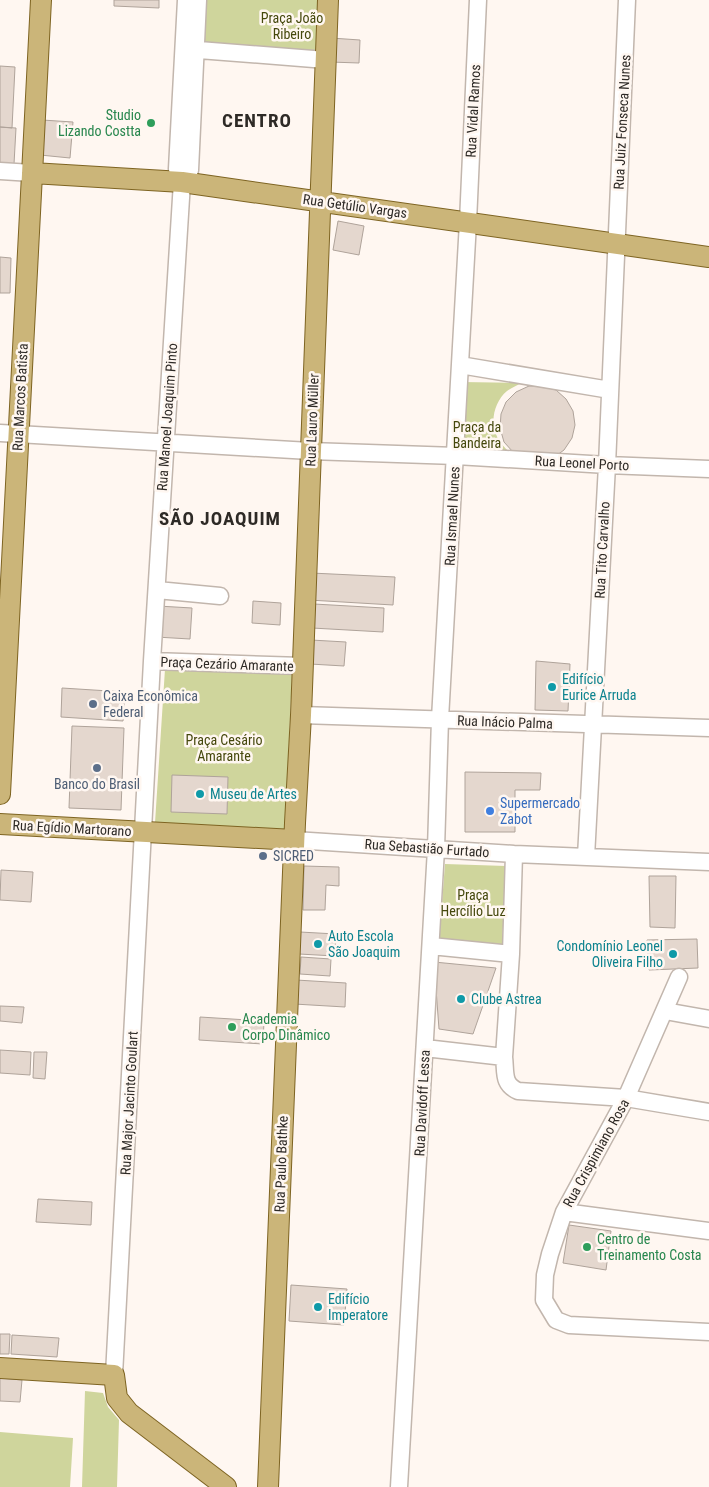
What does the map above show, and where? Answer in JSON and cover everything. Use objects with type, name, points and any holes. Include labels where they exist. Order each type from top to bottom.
[{"type":"main road","name":"Rua Marcos Batista","points":[[0,794],[9,434],[32,173],[41,0]]},
{"type":"main road","name":"Rua Lauro Müller","points":[[294,840],[301,715],[328,0]]},
{"type":"main road","name":"Rua Getúlio Vargas","points":[[32,173],[182,182],[321,200],[709,257]]},
{"type":"main road","name":"Rua Egídio Martorano","points":[[0,824],[144,832]]},
{"type":"main road","name":"Rua Sebastião Furtado","points":[[144,832],[294,840]]},
{"type":"main road","name":"Rua Paulo Bathke","points":[[268,1487],[294,840]]},
{"type":"main road","points":[[0,1368],[114,1375],[117,1398],[129,1413],[226,1487]]},
{"type":"street","name":"Rua Manoel Joaquim Pinto","points":[[186,0],[190,49]]},
{"type":"street","name":"Rua Manoel Joaquim Pinto","points":[[144,832],[156,590],[182,182],[177,169],[190,49],[198,0]]},
{"type":"street","name":"Rua Vidal Ramos","points":[[468,222],[478,0]]},
{"type":"street","name":"Rua Juiz Fonseca Nunes","points":[[616,243],[628,0]]},
{"type":"street","points":[[190,49],[326,60]]},
{"type":"street","name":"Rua Getúlio Vargas","points":[[0,171],[32,173]]},
{"type":"street","name":"Rua Ismael Nunes","points":[[440,719],[468,222]]},
{"type":"street","name":"Rua Tito Carvalho","points":[[586,857],[607,465],[616,243]]},
{"type":"street","points":[[460,365],[610,390]]},
{"type":"street","name":"Rua Leonel Porto","points":[[9,434],[310,451],[456,456],[709,469]]},
{"type":"street","points":[[156,590],[220,596]]},
{"type":"street","name":"Praça Cezário Amarante","points":[[152,661],[302,666]]},
{"type":"street","name":"Rua Inácio Palma","points":[[301,715],[709,728]]},
{"type":"street","name":"Rua Davidoff Lessa","points":[[399,1487],[431,946],[440,719]]},
{"type":"street","name":"Rua Major Jacinto Goulart","points":[[114,1375],[144,832]]},
{"type":"street","name":"Rua Sebastião Furtado","points":[[294,840],[514,854],[709,862]]},
{"type":"street","points":[[514,854],[511,954],[504,1057],[507,1083],[511,1088],[518,1091],[626,1098],[709,1112]]},
{"type":"street","points":[[431,946],[511,954]]},
{"type":"street","name":"Rua Crispimiano Rosa","points":[[679,977],[626,1098],[564,1212],[545,1275],[544,1300],[556,1320],[569,1325],[709,1332]]},
{"type":"street","points":[[665,1011],[709,1019]]},
{"type":"street","points":[[425,1048],[504,1057]]},
{"type":"street","points":[[564,1212],[709,1231]]},
{"type":"green space","name":"Praça João Ribeiro","points":[[201,0],[319,0],[316,54],[199,45]]},
{"type":"green space","name":"Praça da Bandeira","points":[[461,382],[521,383],[509,390],[499,400],[494,417],[494,429],[497,437],[513,455],[458,452]]},
{"type":"green space","name":"Praça Cesário Amarante","points":[[165,669],[292,674],[285,830],[155,823]]},
{"type":"green space","name":"Praça Hercílio Luz","points":[[445,864],[506,866],[502,946],[439,941]]},
{"type":"green space","points":[[85,1391],[103,1393],[108,1407],[119,1420],[117,1487],[82,1487]]},
{"type":"green space","points":[[0,1432],[73,1438],[70,1487],[0,1487]]},
{"type":"building","points":[[114,0],[159,0],[159,8],[114,6]]},
{"type":"building","points":[[331,38],[360,40],[359,63],[330,62]]},
{"type":"building","points":[[0,66],[15,67],[12,128],[0,127]]},
{"type":"building","points":[[42,120],[73,122],[70,158],[40,155]]},
{"type":"building","points":[[0,127],[16,128],[14,164],[0,163]]},
{"type":"building","points":[[338,221],[364,226],[359,255],[333,250]]},
{"type":"building","points":[[0,257],[11,258],[10,293],[0,293]]},
{"type":"building","points":[[529,386],[542,386],[556,390],[566,399],[573,411],[575,425],[572,438],[564,450],[553,458],[513,452],[504,442],[500,428],[501,414],[506,402],[516,392]]},
{"type":"building","points":[[311,573],[395,577],[393,605],[309,600]]},
{"type":"building","points":[[253,601],[281,603],[280,625],[252,623]]},
{"type":"building","points":[[314,604],[384,608],[383,632],[312,628]]},
{"type":"building","points":[[158,606],[192,608],[190,639],[156,637]]},
{"type":"building","points":[[311,640],[346,642],[344,666],[310,664]]},
{"type":"building","name":"Edifício Eurice Arruda","points":[[536,661],[570,664],[568,711],[535,710]]},
{"type":"building","name":"Caixa Econômica Federal","points":[[62,688],[125,692],[123,721],[61,717]]},
{"type":"building","name":"Banco do Brasil","points":[[72,726],[124,728],[121,810],[69,808]]},
{"type":"building","name":"Supermercado Zabot","points":[[465,772],[541,773],[540,790],[515,790],[515,832],[465,832]]},
{"type":"building","name":"Museu de Artes","points":[[172,775],[228,777],[227,814],[171,812]]},
{"type":"building","points":[[304,866],[339,867],[339,886],[326,885],[325,910],[303,910]]},
{"type":"building","points":[[1,870],[33,872],[31,902],[0,900]]},
{"type":"building","points":[[649,876],[676,876],[675,928],[650,927]]},
{"type":"building","name":"Auto Escola São Joaquim","points":[[300,932],[336,934],[335,956],[299,954]]},
{"type":"building","name":"Condomínio Leonel Oliveira Filho","points":[[697,939],[698,968],[649,970],[647,940]]},
{"type":"building","points":[[301,957],[331,959],[330,976],[300,974]]},
{"type":"building","name":"Clube Astrea","points":[[434,962],[496,968],[473,1034],[439,1029]]},
{"type":"building","points":[[296,980],[346,983],[345,1007],[294,1004]]},
{"type":"building","points":[[0,1006],[24,1007],[22,1023],[0,1021]]},
{"type":"building","name":"Academia Corpo Dinâmico","points":[[200,1017],[264,1021],[263,1044],[199,1040]]},
{"type":"building","points":[[0,1050],[31,1052],[30,1075],[0,1073]]},
{"type":"building","points":[[34,1052],[47,1052],[45,1079],[33,1078]]},
{"type":"building","points":[[38,1199],[92,1202],[91,1225],[36,1222]]},
{"type":"building","name":"Centro de Treinamento Costa","points":[[569,1225],[611,1231],[606,1270],[563,1263]]},
{"type":"building","name":"Edifício Imperatore","points":[[291,1285],[347,1289],[344,1325],[289,1321]]},
{"type":"building","points":[[0,1334],[10,1334],[9,1354],[0,1354]]},
{"type":"building","points":[[12,1335],[59,1338],[57,1357],[11,1354]]},
{"type":"building","points":[[0,1378],[22,1380],[20,1402],[0,1401]]},
{"type":"place","name":"Studio Lizando Costta","points":[[151,123]]},
{"type":"place","name":"Edifício Eurice Arruda","points":[[552,687]]},
{"type":"place","name":"Caixa Econômica Federal","points":[[93,704]]},
{"type":"place","name":"Banco do Brasil","points":[[97,768]]},
{"type":"place","name":"Museu de Artes","points":[[200,794]]},
{"type":"place","name":"Supermercado Zabot","points":[[490,811]]},
{"type":"place","name":"SICRED","points":[[263,856]]},
{"type":"place","name":"Auto Escola São Joaquim","points":[[318,944]]},
{"type":"place","name":"Condomínio Leonel Oliveira Filho","points":[[673,954]]},
{"type":"place","name":"Clube Astrea","points":[[461,999]]},
{"type":"place","name":"Academia Corpo Dinâmico","points":[[232,1027]]},
{"type":"place","name":"Centro de Treinamento Costa","points":[[587,1247]]},
{"type":"place","name":"Edifício Imperatore","points":[[318,1307]]},
{"type":"district","name":"CENTRO","points":[[257,120]]},
{"type":"district","name":"SÃO JOAQUIM","points":[[220,518]]}]
